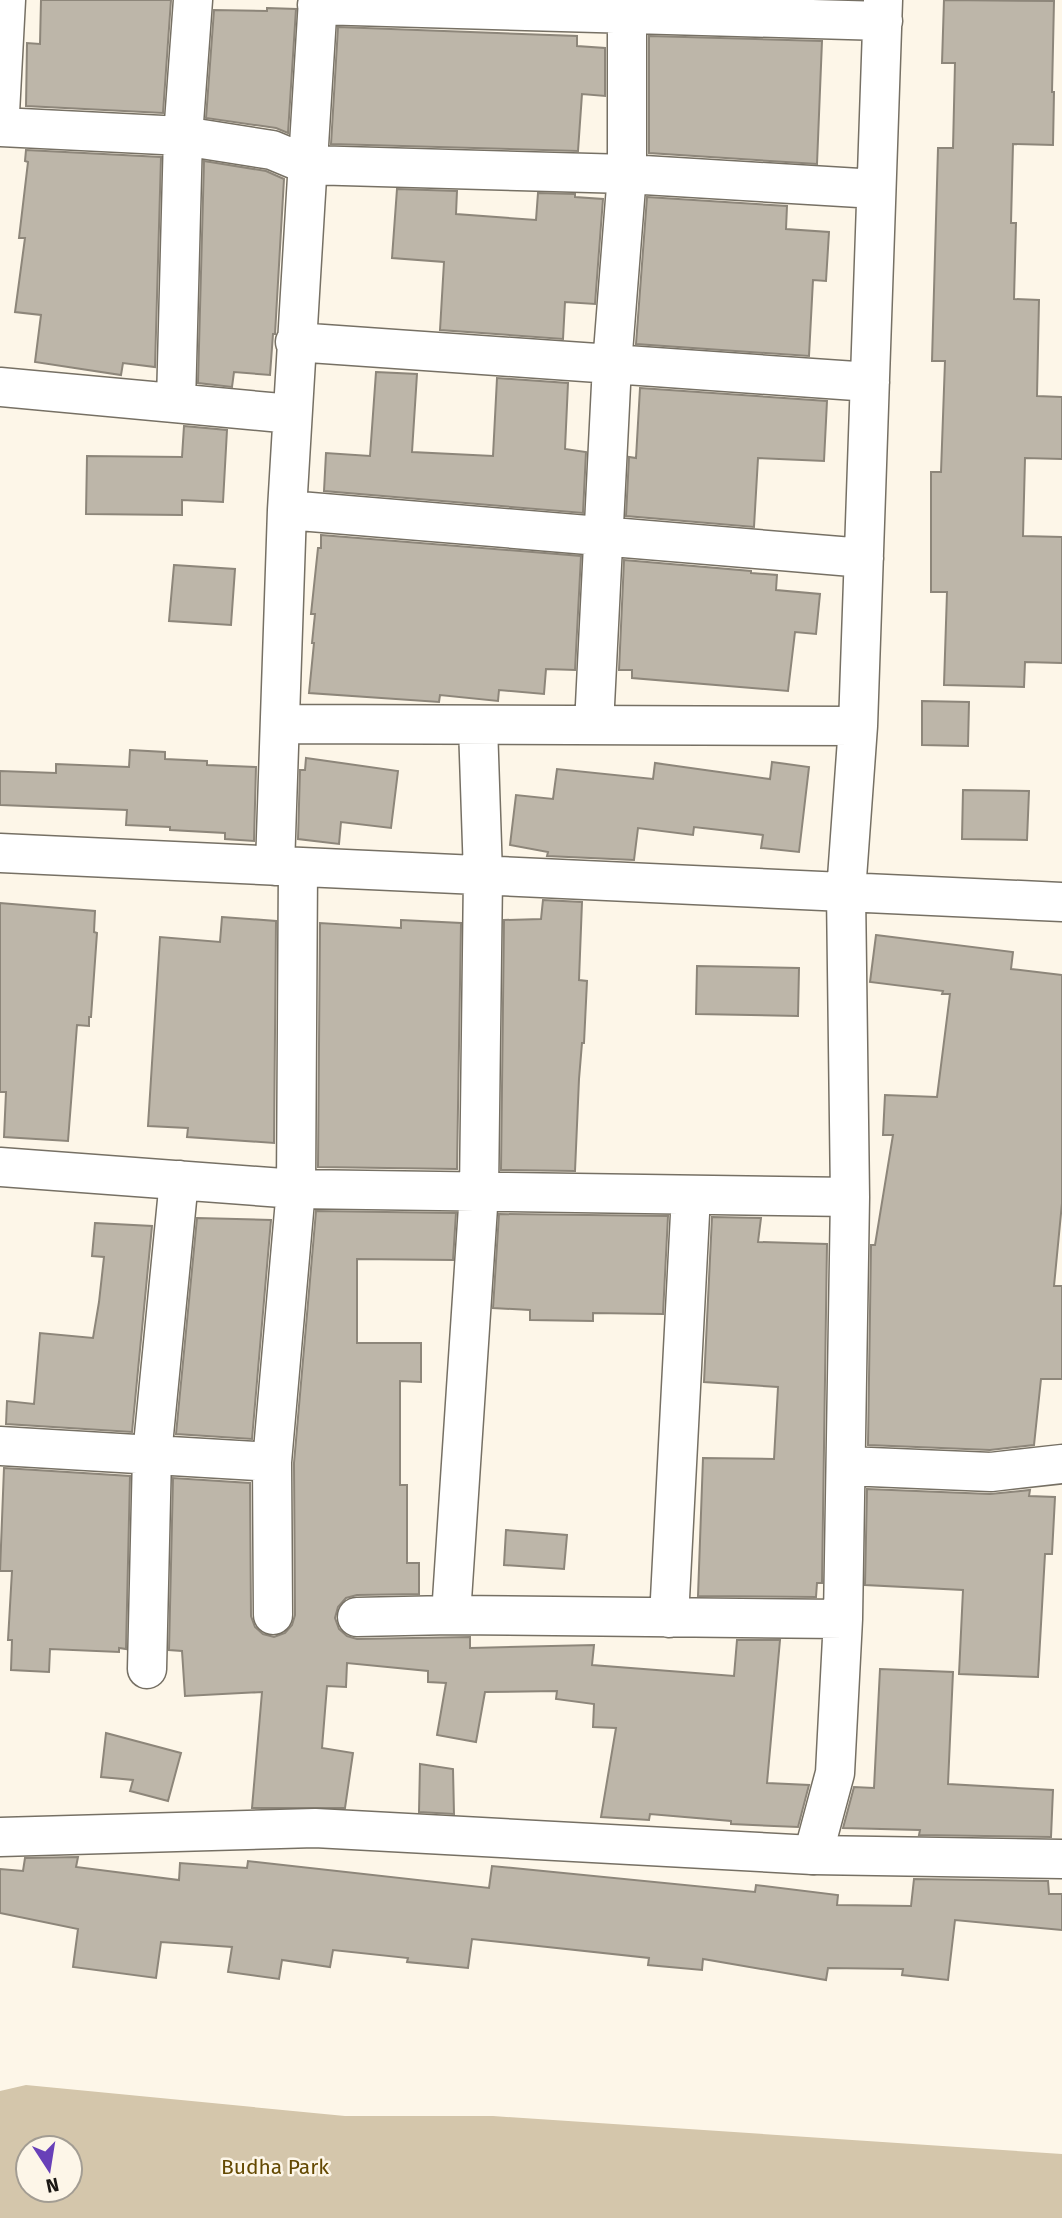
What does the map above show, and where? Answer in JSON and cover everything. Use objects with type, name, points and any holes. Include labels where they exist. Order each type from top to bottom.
[{"type":"street","points":[[0,113],[6,0]]},
{"type":"street","points":[[176,403],[183,136],[193,0]]},
{"type":"street","points":[[273,1615],[272,1462],[296,1189],[281,724],[295,342],[309,165],[317,2],[627,13],[883,10],[858,726],[846,892],[850,1197],[843,1619],[835,1773],[813,1854]]},
{"type":"street","points":[[594,725],[612,365],[627,174],[627,13]]},
{"type":"street","points":[[0,127],[183,136],[272,150],[309,165],[627,174],[876,190]]},
{"type":"street","points":[[295,342],[870,382]]},
{"type":"street","points":[[0,387],[292,414]]},
{"type":"street","points":[[287,510],[864,558]]},
{"type":"street","points":[[281,724],[858,726]]},
{"type":"street","points":[[451,1615],[479,1192],[483,876],[478,726]]},
{"type":"street","points":[[0,853],[1062,902]]},
{"type":"street","points":[[0,1167],[296,1189],[850,1197]]},
{"type":"street","points":[[147,1669],[152,1455],[179,1180]]},
{"type":"street","points":[[669,1618],[691,1195]]},
{"type":"street","points":[[0,1446],[272,1462]]},
{"type":"street","points":[[846,1466],[990,1472],[1062,1464]]},
{"type":"street","points":[[357,1617],[451,1615],[843,1619]]},
{"type":"street","points":[[0,1838],[315,1828],[813,1854],[1062,1859]]},
{"type":"green space","name":"Budha Park","points":[[26,2085],[345,2116],[493,2116],[1062,2154],[1062,2218],[0,2218],[0,2091]]},
{"type":"building","points":[[41,0],[171,0],[163,113],[26,106],[27,43],[40,44]]},
{"type":"building","points":[[944,0],[1054,1],[1053,145],[1013,144],[1011,223],[1016,223],[1014,299],[1039,300],[1037,396],[1062,397],[1062,459],[1025,458],[1023,536],[1062,537],[1062,663],[1025,662],[1024,687],[944,685],[947,592],[931,592],[931,472],[941,472],[945,361],[932,361],[938,148],[953,148],[955,63],[942,63]]},
{"type":"building","points":[[267,8],[296,9],[288,133],[276,128],[206,118],[214,10],[267,11]]},
{"type":"building","points":[[338,27],[577,36],[577,46],[605,48],[605,96],[582,94],[578,151],[331,144]]},
{"type":"building","points":[[649,36],[822,41],[817,164],[649,153]]},
{"type":"building","points":[[26,150],[161,157],[155,367],[123,363],[121,375],[35,362],[41,315],[15,312],[25,238],[19,238],[28,162],[25,161]]},
{"type":"building","points":[[204,161],[266,171],[284,179],[270,375],[234,372],[232,387],[198,383]]},
{"type":"building","points":[[397,189],[457,191],[456,214],[536,220],[538,193],[575,194],[575,197],[603,199],[595,304],[565,302],[563,339],[440,330],[444,262],[392,258]]},
{"type":"building","points":[[647,197],[787,206],[786,229],[829,232],[826,281],[813,280],[809,356],[636,344]]},
{"type":"building","points":[[376,372],[417,374],[412,452],[493,456],[497,378],[568,383],[565,449],[586,452],[583,513],[324,491],[326,453],[370,456]]},
{"type":"building","points":[[640,388],[827,401],[824,461],[758,458],[754,527],[626,516],[629,457],[636,458]]},
{"type":"building","points":[[184,426],[227,430],[223,502],[182,500],[182,515],[86,514],[87,456],[182,457]]},
{"type":"building","points":[[321,535],[581,556],[575,670],[546,669],[544,694],[499,690],[498,701],[440,695],[439,702],[309,693],[315,614],[311,614]]},
{"type":"building","points":[[624,560],[777,575],[776,590],[820,594],[816,634],[795,632],[788,691],[632,678],[632,670],[619,670]]},
{"type":"building","points":[[174,565],[235,569],[231,625],[169,621]]},
{"type":"building","points":[[922,701],[969,702],[968,746],[922,745]]},
{"type":"building","points":[[130,750],[165,752],[165,759],[207,761],[207,765],[256,767],[254,841],[225,839],[225,833],[126,825],[127,810],[0,805],[0,771],[56,773],[56,764],[129,767]]},
{"type":"building","points":[[306,758],[398,771],[391,828],[341,822],[339,844],[298,839],[300,770],[305,770]]},
{"type":"building","points":[[772,762],[809,767],[799,852],[761,848],[763,835],[694,827],[693,835],[638,828],[634,860],[547,856],[548,852],[510,845],[516,795],[553,799],[557,769],[653,779],[655,763],[770,779]]},
{"type":"building","points":[[963,790],[1029,791],[1027,840],[962,839]]},
{"type":"building","points":[[543,900],[582,902],[579,980],[587,981],[575,1171],[501,1170],[504,920],[541,919]]},
{"type":"building","points":[[0,903],[95,911],[94,932],[97,933],[91,1017],[89,1026],[77,1025],[68,1141],[4,1137],[6,1092],[0,1092]]},
{"type":"building","points":[[222,917],[276,921],[274,1143],[187,1137],[188,1128],[148,1126],[160,937],[220,942]]},
{"type":"building","points":[[401,920],[461,923],[457,1169],[318,1167],[320,923],[401,928]]},
{"type":"building","points":[[876,935],[1013,952],[1011,969],[1062,975],[1062,1203],[1054,1286],[1062,1286],[1062,1379],[1041,1379],[1034,1445],[990,1450],[868,1445],[871,1245],[875,1245],[893,1135],[883,1135],[885,1095],[937,1097],[950,994],[870,982]]},
{"type":"building","points":[[697,966],[799,968],[798,1016],[696,1014]]},
{"type":"building","points":[[316,1211],[456,1213],[453,1260],[357,1259],[357,1343],[421,1343],[421,1382],[400,1381],[400,1485],[407,1485],[407,1563],[419,1563],[419,1594],[357,1595],[346,1598],[338,1607],[335,1618],[339,1629],[347,1636],[357,1639],[470,1637],[470,1648],[594,1645],[592,1665],[734,1676],[737,1640],[780,1640],[767,1783],[809,1785],[798,1827],[731,1824],[731,1821],[650,1814],[649,1820],[601,1817],[616,1728],[593,1727],[594,1704],[556,1699],[557,1691],[485,1692],[476,1742],[437,1735],[446,1683],[428,1682],[428,1671],[347,1663],[346,1687],[327,1686],[322,1748],[353,1753],[345,1808],[252,1808],[262,1692],[185,1696],[182,1651],[169,1650],[173,1478],[250,1483],[251,1616],[255,1627],[263,1634],[274,1637],[285,1633],[292,1625],[295,1615],[294,1463]]},
{"type":"building","points":[[499,1214],[668,1216],[663,1314],[593,1313],[593,1321],[530,1320],[530,1310],[493,1308]]},
{"type":"building","points":[[712,1217],[761,1218],[758,1242],[827,1244],[822,1583],[817,1583],[816,1597],[698,1596],[703,1458],[774,1459],[778,1387],[704,1382]]},
{"type":"building","points":[[197,1218],[271,1220],[252,1439],[176,1434]]},
{"type":"building","points":[[95,1223],[152,1226],[132,1432],[6,1424],[7,1401],[34,1404],[40,1333],[93,1338],[104,1257],[92,1256]]},
{"type":"building","points":[[4,1468],[130,1476],[126,1649],[119,1648],[119,1652],[50,1649],[49,1672],[11,1670],[12,1640],[8,1640],[12,1571],[0,1571]]},
{"type":"building","points":[[867,1489],[990,1494],[1030,1490],[1029,1496],[1055,1497],[1052,1554],[1045,1554],[1038,1677],[959,1674],[963,1590],[865,1585]]},
{"type":"building","points":[[506,1530],[567,1535],[564,1569],[504,1565]]},
{"type":"building","points":[[880,1669],[953,1672],[948,1784],[1053,1790],[1051,1837],[919,1835],[920,1830],[843,1828],[854,1787],[874,1788]]},
{"type":"building","points":[[106,1733],[181,1753],[168,1801],[130,1791],[133,1780],[101,1777]]},
{"type":"building","points":[[420,1764],[453,1769],[454,1814],[419,1812]]},
{"type":"building","points":[[78,1857],[76,1867],[179,1880],[180,1863],[247,1868],[248,1861],[489,1888],[492,1866],[755,1892],[756,1885],[838,1895],[837,1905],[911,1906],[914,1879],[1048,1881],[1049,1894],[1062,1894],[1062,1930],[955,1920],[948,1980],[902,1975],[903,1969],[828,1968],[826,1980],[703,1959],[702,1970],[648,1965],[649,1958],[472,1939],[468,1968],[407,1962],[408,1958],[333,1950],[330,1967],[282,1960],[279,1979],[228,1972],[232,1947],[161,1942],[156,1978],[73,1967],[78,1929],[0,1913],[0,1869],[23,1871],[25,1858]]}]
